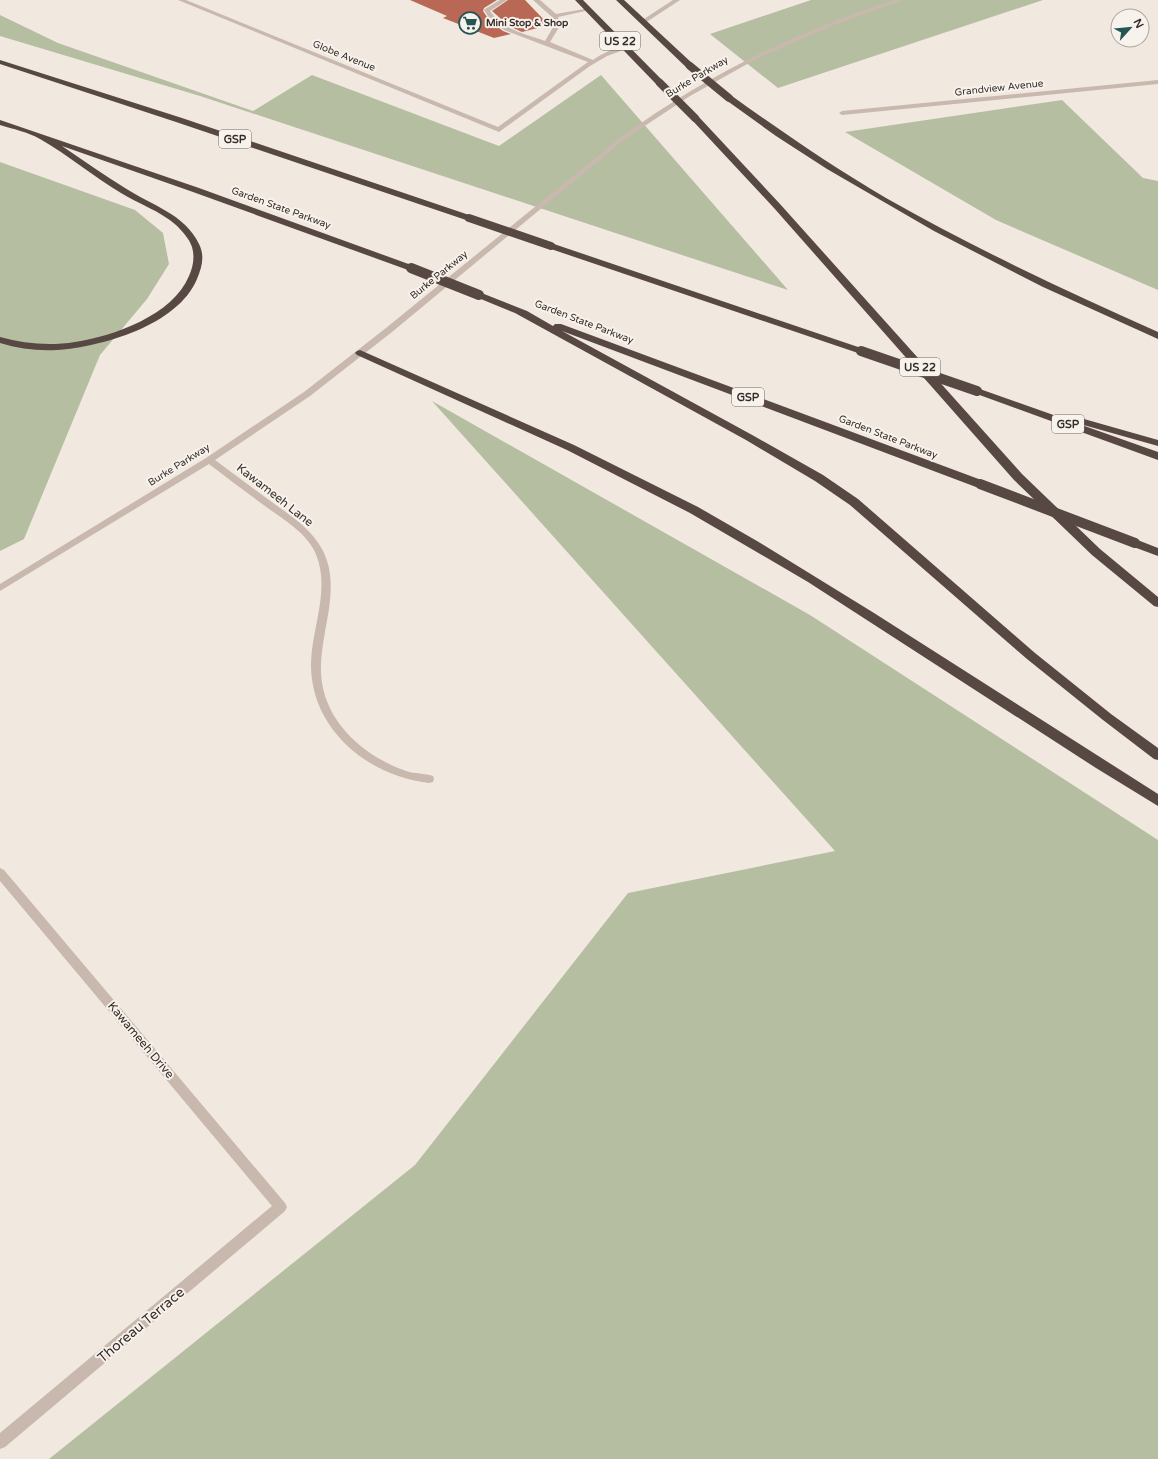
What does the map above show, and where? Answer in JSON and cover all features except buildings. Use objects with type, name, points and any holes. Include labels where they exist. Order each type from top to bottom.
[{"type":"highway","name":"US 22","points":[[580,0],[695,118],[777,206],[1018,477],[1096,552],[1158,603]]},
{"type":"highway","name":"US 22","points":[[620,0],[690,66],[729,98],[808,153],[907,212],[1020,272],[1158,336]]},
{"type":"highway","name":"GSP","points":[[0,62],[179,120],[861,351],[1158,456]]},
{"type":"highway","name":"Garden State Parkway","points":[[0,122],[196,190],[411,268],[516,310],[1158,552]]},
{"type":"highway","points":[[0,340],[21,345],[56,346],[92,341],[117,334],[154,317],[178,300],[192,282],[198,263],[196,247],[187,231],[181,224],[126,192],[41,136]]},
{"type":"highway","points":[[516,310],[750,438],[819,478],[854,502],[1031,656],[1107,717],[1158,755]]},
{"type":"highway","points":[[360,353],[566,445],[693,509],[805,574],[1158,801]]},
{"type":"highway","points":[[977,391],[1158,443]]},
{"type":"street","name":"Globe Avenue","points":[[181,0],[499,130],[593,62]]},
{"type":"street","points":[[504,0],[487,10],[491,18],[518,34],[532,40],[547,43],[593,62],[605,55],[626,48]]},
{"type":"street","points":[[536,0],[555,16],[558,24],[547,43]]},
{"type":"street","points":[[643,22],[677,0]]},
{"type":"street","name":"Burke Parkway","points":[[0,588],[209,460],[301,397],[360,353],[623,138],[661,112],[718,77],[765,52],[843,19],[900,0]]},
{"type":"street","points":[[555,16],[588,9]]},
{"type":"street","name":"Grandview Avenue","points":[[842,113],[1158,82]]},
{"type":"street","name":"Kawameeh Lane","points":[[209,460],[295,525],[317,548],[327,576],[327,593],[316,664],[321,696],[330,720],[349,742],[381,764],[404,775],[430,779]]},
{"type":"street","name":"Kawameeh Drive","points":[[0,873],[281,1208]]},
{"type":"street","name":"Thoreau Terrace","points":[[0,1442],[281,1208]]},
{"type":"green space","points":[[811,0],[1043,0],[778,88],[710,34]]},
{"type":"green space","points":[[0,15],[58,43],[253,111],[312,75],[499,146],[601,75],[788,290],[200,96],[0,36]]},
{"type":"green space","points":[[1062,100],[1143,178],[1158,181],[1158,290],[996,220],[845,132]]},
{"type":"green space","points":[[0,162],[135,210],[163,233],[169,264],[147,299],[100,355],[24,539],[0,551]]},
{"type":"green space","points":[[432,401],[810,615],[1158,840],[1158,1459],[49,1459],[415,1165],[628,893],[835,851]]},
{"type":"place","name":"Mini Stop & Shop","points":[[470,23]]}]
